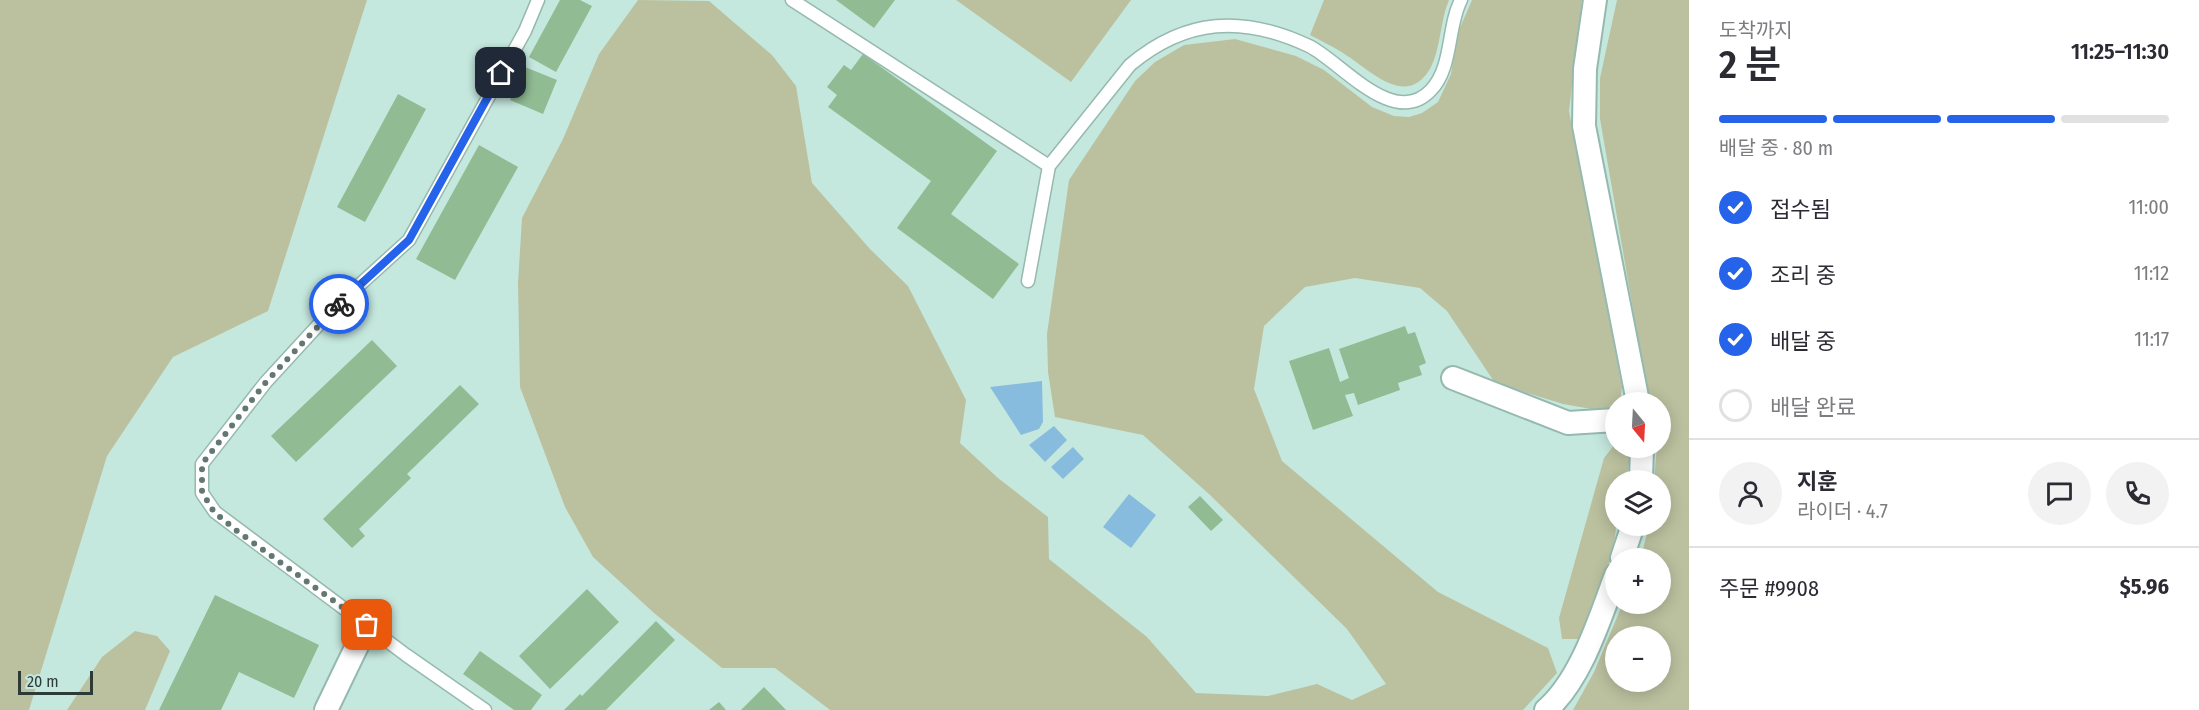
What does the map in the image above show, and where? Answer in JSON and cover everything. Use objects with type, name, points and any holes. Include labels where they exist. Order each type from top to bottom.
[{"type":"street","points":[[1595,0],[1585,69],[1584,126],[1636,392]]},
{"type":"street","points":[[1453,378],[1568,423],[1605,421]]},
{"type":"street","points":[[1546,710],[1577,668],[1605,605]]},
{"type":"street","points":[[326,710],[367,625]]},
{"type":"lane","points":[[485,710],[214,512],[202,492],[202,464],[266,382],[333,309],[409,240],[525,31],[538,0]]},
{"type":"lane","points":[[792,0],[1049,166]]},
{"type":"lane","points":[[1028,281],[1049,166],[1130,65],[1145,53],[1174,36],[1205,26],[1231,24],[1310,47],[1381,97],[1400,102],[1414,101],[1431,91],[1442,71],[1453,15],[1461,0]]},
{"type":"green space","points":[[0,0],[367,0],[268,311],[173,357],[107,456],[29,710],[0,710]]},
{"type":"green space","points":[[638,0],[709,1],[772,55],[796,86],[812,183],[870,249],[908,286],[966,400],[960,443],[998,478],[1048,517],[1049,559],[1147,637],[1196,693],[1268,696],[1317,684],[1352,700],[1386,684],[1347,629],[1210,495],[1143,435],[1055,417],[1048,372],[1047,334],[1069,180],[1135,81],[1155,62],[1184,45],[1235,39],[1296,56],[1324,70],[1372,107],[1394,116],[1409,117],[1422,113],[1438,102],[1451,74],[1458,32],[1472,0],[1582,0],[1569,111],[1621,392],[1605,392],[1605,409],[1597,410],[1563,404],[1495,383],[1447,311],[1420,288],[1355,278],[1305,287],[1264,326],[1254,389],[1282,461],[1438,592],[1548,648],[1557,673],[1523,710],[830,710],[775,668],[722,668],[654,613],[593,557],[565,507],[520,387],[518,283],[522,218],[563,139],[599,54]]},
{"type":"green space","points":[[956,0],[1131,0],[1071,82]]},
{"type":"green space","points":[[1324,0],[1449,0],[1431,67],[1421,80],[1411,86],[1399,86],[1376,76],[1343,53],[1310,35]]},
{"type":"green space","points":[[1617,0],[1689,0],[1689,710],[1573,710],[1594,672],[1605,646],[1605,692],[1671,692],[1671,626],[1613,626],[1618,614],[1671,614],[1671,548],[1643,548],[1646,536],[1671,536],[1671,470],[1655,470],[1656,458],[1671,458],[1671,392],[1647,392],[1600,119],[1600,78]]},
{"type":"green space","points":[[1604,458],[1630,458],[1628,470],[1605,470],[1605,536],[1615,536],[1613,548],[1605,548],[1605,576],[1579,639],[1562,639],[1559,618]]},
{"type":"green space","points":[[135,631],[157,636],[170,651],[145,710],[67,710],[102,657]]},
{"type":"water","points":[[1042,381],[1043,422],[1039,429],[1021,435],[990,387]]},
{"type":"water","points":[[1054,426],[1067,440],[1045,462],[1029,445]]},
{"type":"water","points":[[1073,447],[1084,459],[1063,479],[1051,467]]},
{"type":"water","points":[[1129,494],[1156,515],[1131,548],[1103,527]]},
{"type":"building","points":[[560,0],[580,0],[592,6],[556,72],[529,57]]},
{"type":"building","points":[[836,0],[895,0],[874,28]]},
{"type":"building","points":[[863,54],[997,151],[951,214],[1019,264],[993,299],[897,228],[931,181],[828,107],[837,95],[827,87],[844,65],[851,70]]},
{"type":"building","points":[[525,67],[557,80],[543,114],[510,100]]},
{"type":"building","points":[[398,94],[426,109],[365,222],[337,207]]},
{"type":"building","points":[[479,145],[518,167],[455,280],[416,259]]},
{"type":"building","points":[[1405,326],[1408,334],[1415,332],[1426,363],[1419,366],[1422,375],[1398,383],[1400,390],[1358,405],[1354,393],[1345,395],[1353,416],[1313,430],[1289,361],[1329,348],[1340,382],[1349,378],[1339,349]]},
{"type":"building","points":[[372,340],[397,366],[296,462],[271,436]]},
{"type":"building","points":[[460,385],[479,404],[407,474],[411,478],[359,529],[365,536],[352,548],[323,519]]},
{"type":"building","points":[[1200,496],[1223,520],[1211,531],[1188,507]]},
{"type":"building","points":[[587,589],[619,622],[550,689],[519,656]]},
{"type":"building","points":[[215,595],[319,645],[294,698],[239,672],[221,710],[159,710]]},
{"type":"building","points":[[656,621],[675,640],[606,710],[564,710],[580,694],[582,696]]},
{"type":"building","points":[[480,651],[542,695],[531,710],[514,710],[463,674]]},
{"type":"building","points":[[764,687],[786,710],[741,710]]},
{"type":"building","points":[[719,702],[726,710],[709,710]]},
{"type":"way so far","points":[[339,304],[266,382],[202,464],[202,492],[214,512],[237,531],[290,567],[367,625]]},
{"type":"route","points":[[339,304],[409,240],[501,73]]}]
